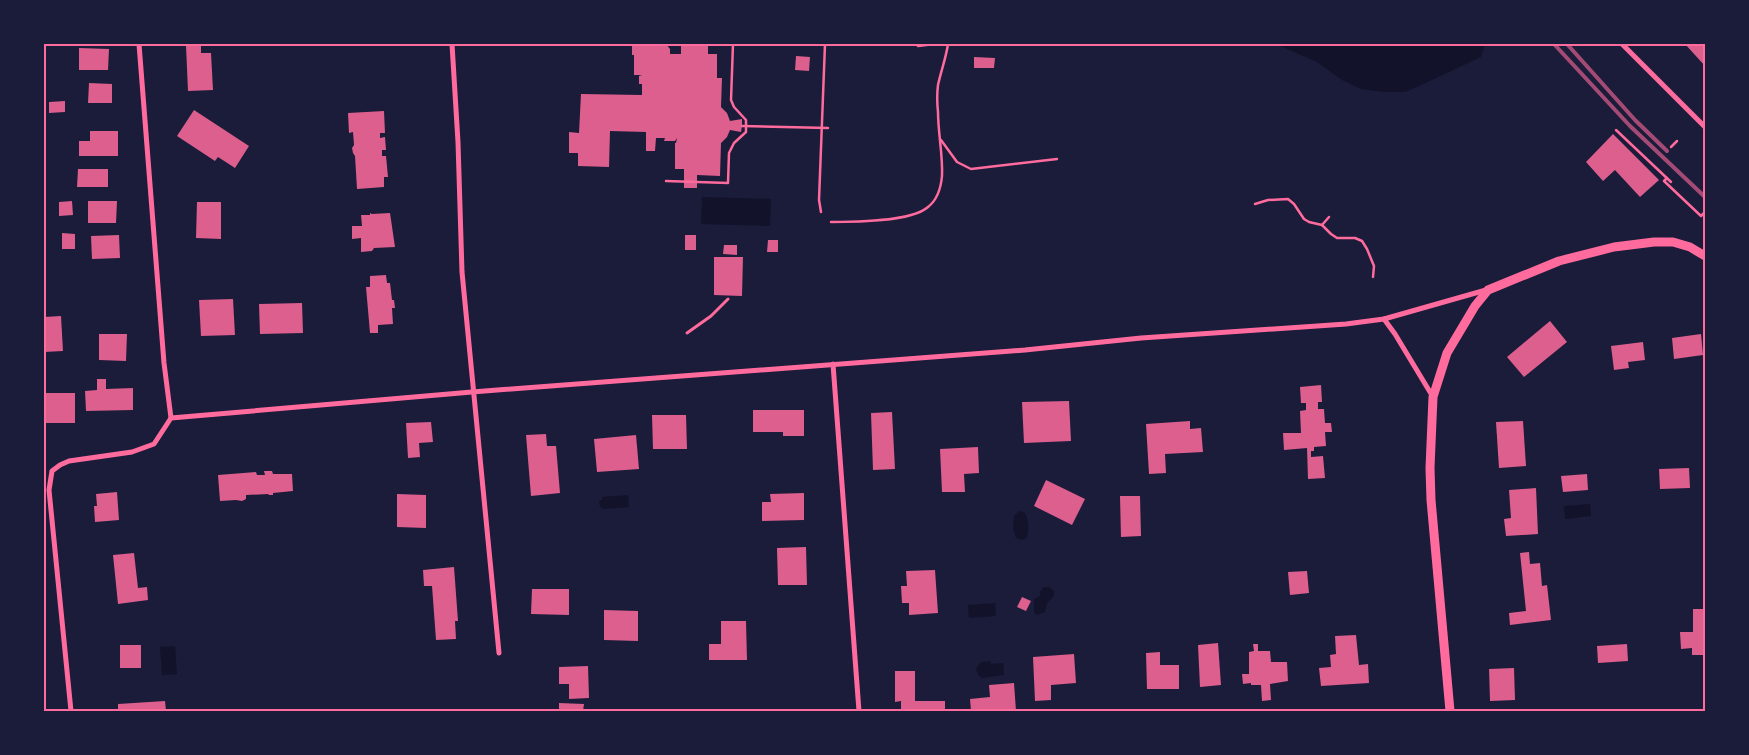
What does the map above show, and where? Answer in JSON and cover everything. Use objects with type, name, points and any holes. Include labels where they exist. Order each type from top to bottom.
[{"type":"street","points":[[71,711],[50,490],[52,472],[60,465],[69,461],[132,452],[154,444],[170,418],[139,44]]},
{"type":"street","points":[[452,44],[458,142],[462,272],[472,392],[499,653]]},
{"type":"street","points":[[1622,44],[1705,127]]},
{"type":"street","points":[[170,418],[472,392],[1346,324],[1384,319],[1488,290],[1559,262],[1614,247],[1654,242],[1674,242],[1705,256]]},
{"type":"street","points":[[1450,711],[1431,500],[1433,397],[1448,353],[1470,313],[1488,290]]},
{"type":"street","points":[[1384,319],[1433,397]]},
{"type":"street","points":[[833,364],[859,711]]},
{"type":"lane","points":[[687,333],[711,316],[728,299]]},
{"type":"path","points":[[666,181],[728,183],[729,153],[734,143],[746,132],[744,126],[746,120],[734,108],[731,100],[733,44]]},
{"type":"path","points":[[821,212],[819,200],[825,44]]},
{"type":"path","points":[[918,46],[935,44]]},
{"type":"path","points":[[831,222],[906,217],[928,207],[937,196],[942,178],[938,87],[948,44]]},
{"type":"path","points":[[744,126],[828,128]]},
{"type":"path","points":[[1616,130],[1671,182]]},
{"type":"path","points":[[940,139],[957,162],[971,169],[1057,159]]},
{"type":"path","points":[[1671,146],[1677,141]]},
{"type":"path","points":[[1667,178],[1664,181],[1701,216],[1704,213]]},
{"type":"path","points":[[1255,204],[1268,200],[1288,199],[1294,204],[1304,219],[1322,225],[1337,238],[1355,238],[1362,241],[1374,266],[1373,277]]},
{"type":"path","points":[[1322,225],[1329,216]]},
{"type":"shaded area","points":[[1276,44],[1485,44],[1481,57],[1405,92],[1384,92],[1361,89],[1342,80],[1317,62]]},
{"type":"shaded area","points":[[702,197],[771,199],[770,226],[701,224]]},
{"type":"shaded area","points":[[628,495],[629,507],[602,509],[600,507],[599,500],[602,500],[602,497]]},
{"type":"shaded area","points":[[1590,504],[1591,516],[1565,519],[1564,506]]},
{"type":"shaded area","points":[[1019,511],[1024,512],[1028,524],[1027,538],[1022,540],[1016,538],[1013,529],[1014,516]]},
{"type":"shaded area","points":[[1044,587],[1049,587],[1054,591],[1054,596],[1047,603],[1045,612],[1037,615],[1034,613],[1034,599],[1040,596],[1040,592]]},
{"type":"shaded area","points":[[995,603],[996,616],[969,618],[968,605]]},
{"type":"shaded area","points":[[175,646],[177,674],[162,675],[160,647]]},
{"type":"shaded area","points":[[991,661],[991,664],[1003,663],[1004,675],[982,678],[976,669],[981,662]]},
{"type":"building","points":[[635,44],[666,44],[670,49],[670,54],[681,54],[681,44],[708,44],[708,54],[717,54],[717,78],[722,78],[721,107],[727,113],[730,121],[742,119],[741,132],[730,130],[727,137],[721,143],[720,176],[697,175],[697,188],[684,188],[684,169],[675,169],[675,143],[677,138],[675,141],[664,141],[665,138],[656,138],[655,151],[646,151],[646,132],[610,131],[609,167],[578,166],[578,153],[569,153],[569,132],[579,133],[581,94],[642,95],[642,84],[639,84],[639,76],[642,75],[634,75],[632,46]]},
{"type":"building","points":[[1685,44],[1705,44],[1705,66]]},
{"type":"building","points":[[201,45],[201,53],[211,53],[213,90],[188,91],[186,46]]},
{"type":"building","points":[[79,48],[109,49],[108,70],[79,70]]},
{"type":"building","points":[[796,56],[810,57],[809,71],[795,70]]},
{"type":"building","points":[[974,57],[995,58],[994,68],[974,68]]},
{"type":"building","points":[[89,83],[112,84],[112,103],[88,103]]},
{"type":"building","points":[[65,101],[65,112],[49,113],[49,102]]},
{"type":"building","points":[[194,110],[249,146],[235,168],[218,157],[215,161],[177,136]]},
{"type":"building","points":[[384,111],[385,133],[380,133],[380,138],[385,137],[386,150],[382,150],[382,156],[386,156],[388,177],[384,177],[384,187],[357,189],[355,156],[352,148],[354,145],[353,132],[349,133],[348,113]]},
{"type":"building","points":[[90,131],[118,131],[118,156],[79,156],[79,141],[90,141]]},
{"type":"building","points":[[1613,134],[1659,180],[1640,197],[1615,170],[1603,181],[1586,162]]},
{"type":"building","points":[[78,169],[108,169],[108,187],[77,187]]},
{"type":"building","points":[[72,201],[73,215],[59,216],[59,202]]},
{"type":"building","points":[[88,201],[117,201],[116,223],[88,223]]},
{"type":"building","points":[[197,202],[221,202],[221,239],[196,238]]},
{"type":"building","points":[[370,213],[390,213],[395,247],[374,248],[372,251],[361,252],[361,238],[352,239],[352,226],[362,226],[361,215],[370,215]]},
{"type":"building","points":[[62,233],[75,234],[75,249],[62,249]]},
{"type":"building","points":[[119,235],[120,258],[92,259],[91,236]]},
{"type":"building","points":[[685,235],[696,235],[696,250],[685,250]]},
{"type":"building","points":[[768,240],[778,240],[778,252],[767,252]]},
{"type":"building","points":[[724,245],[737,245],[737,255],[723,254]]},
{"type":"building","points":[[714,257],[743,257],[742,296],[714,295]]},
{"type":"building","points":[[386,275],[387,283],[390,283],[392,300],[394,300],[395,308],[392,308],[393,324],[378,325],[378,333],[370,333],[366,287],[370,287],[370,276]]},
{"type":"building","points":[[233,299],[235,335],[201,336],[199,300]]},
{"type":"building","points":[[302,303],[303,333],[260,334],[259,304]]},
{"type":"building","points":[[61,316],[63,351],[44,352],[44,317]]},
{"type":"building","points":[[1550,321],[1567,342],[1524,377],[1507,357]]},
{"type":"building","points":[[99,334],[127,334],[126,361],[99,360]]},
{"type":"building","points":[[1701,334],[1703,355],[1674,359],[1672,338]]},
{"type":"building","points":[[1643,342],[1645,360],[1628,362],[1629,368],[1614,370],[1611,346]]},
{"type":"building","points":[[97,379],[106,379],[106,389],[133,388],[133,410],[86,411],[85,391],[97,390]]},
{"type":"building","points":[[1321,385],[1322,402],[1318,402],[1318,409],[1324,409],[1325,423],[1331,423],[1332,432],[1325,432],[1326,446],[1314,447],[1314,451],[1311,451],[1311,457],[1323,456],[1325,478],[1308,479],[1307,448],[1284,450],[1283,433],[1301,433],[1300,411],[1306,410],[1306,403],[1301,403],[1300,387]]},
{"type":"building","points":[[44,393],[75,393],[75,423],[44,423]]},
{"type":"building","points":[[1069,401],[1071,441],[1024,443],[1022,402]]},
{"type":"building","points":[[753,410],[804,410],[804,436],[783,436],[783,432],[753,432]]},
{"type":"building","points":[[892,412],[895,469],[873,470],[871,413]]},
{"type":"building","points":[[652,415],[686,415],[687,449],[653,449]]},
{"type":"building","points":[[1190,421],[1190,429],[1201,428],[1203,452],[1165,454],[1166,473],[1149,474],[1146,424]]},
{"type":"building","points":[[1523,421],[1526,466],[1499,468],[1496,422]]},
{"type":"building","points":[[431,422],[433,442],[419,443],[420,457],[408,458],[406,423]]},
{"type":"building","points":[[546,434],[547,446],[556,446],[560,493],[531,496],[526,435]]},
{"type":"building","points":[[636,435],[639,469],[597,472],[594,439]]},
{"type":"building","points":[[978,447],[979,473],[964,474],[965,492],[942,492],[940,449]]},
{"type":"building","points":[[1689,468],[1690,488],[1660,489],[1659,469]]},
{"type":"building","points":[[264,471],[272,471],[273,474],[292,474],[293,491],[273,493],[273,495],[246,495],[246,499],[242,501],[220,501],[218,475],[256,472],[257,475],[265,475]]},
{"type":"building","points":[[1587,474],[1588,490],[1563,492],[1561,476]]},
{"type":"building","points":[[1046,480],[1085,499],[1072,525],[1034,506]]},
{"type":"building","points":[[1536,488],[1538,534],[1506,536],[1504,519],[1511,518],[1509,490]]},
{"type":"building","points":[[117,492],[119,520],[95,522],[94,506],[97,506],[96,494]]},
{"type":"building","points":[[804,493],[804,520],[762,521],[762,502],[771,502],[770,494]]},
{"type":"building","points":[[397,494],[426,495],[426,528],[397,527]]},
{"type":"building","points":[[1120,496],[1140,496],[1141,536],[1121,537]]},
{"type":"building","points":[[806,547],[807,585],[778,585],[777,548]]},
{"type":"building","points":[[1529,552],[1530,564],[1540,563],[1542,586],[1547,585],[1551,620],[1510,625],[1509,613],[1526,611],[1520,553]]},
{"type":"building","points":[[134,553],[138,588],[147,587],[148,600],[118,604],[113,555]]},
{"type":"building","points":[[454,567],[458,621],[455,621],[456,639],[436,640],[432,586],[424,586],[423,570]]},
{"type":"building","points":[[935,570],[938,613],[909,615],[909,603],[902,603],[901,586],[907,586],[906,571]]},
{"type":"building","points":[[1307,571],[1309,593],[1290,595],[1288,572]]},
{"type":"building","points":[[532,589],[569,589],[569,615],[531,614]]},
{"type":"building","points":[[1022,597],[1031,601],[1026,611],[1017,607]]},
{"type":"building","points":[[1693,609],[1705,609],[1705,655],[1692,655],[1692,648],[1681,649],[1680,632],[1693,632]]},
{"type":"building","points":[[604,610],[638,611],[638,641],[604,640]]},
{"type":"building","points":[[721,621],[746,621],[747,660],[709,660],[709,644],[721,644]]},
{"type":"building","points":[[1356,635],[1359,665],[1368,664],[1369,683],[1321,686],[1319,668],[1331,667],[1330,655],[1336,654],[1335,636]]},
{"type":"building","points":[[1218,643],[1221,685],[1200,687],[1198,645]]},
{"type":"building","points":[[1253,644],[1258,644],[1258,651],[1270,651],[1271,662],[1287,662],[1288,681],[1270,684],[1271,700],[1262,701],[1261,685],[1243,684],[1242,674],[1249,674],[1249,652],[1254,651]]},
{"type":"building","points":[[1627,644],[1628,661],[1598,663],[1597,646]]},
{"type":"building","points":[[120,645],[141,645],[141,668],[120,668]]},
{"type":"building","points":[[1160,652],[1160,665],[1179,665],[1179,689],[1147,689],[1146,653]]},
{"type":"building","points":[[1074,654],[1076,683],[1051,685],[1051,700],[1035,701],[1033,657]]},
{"type":"building","points":[[588,666],[589,698],[569,699],[569,684],[559,684],[559,667]]},
{"type":"building","points":[[1514,668],[1515,700],[1490,701],[1489,669]]},
{"type":"building","points":[[895,671],[915,671],[915,701],[945,701],[945,711],[901,711],[901,701],[895,702]]},
{"type":"building","points":[[1014,683],[1016,711],[971,711],[970,699],[990,697],[989,685]]},
{"type":"building","points":[[165,701],[166,711],[118,711],[118,704]]},
{"type":"building","points":[[559,703],[584,704],[583,711],[559,711]]},
{"type":"railway","points":[[1554,44],[1630,126],[1705,197]]},
{"type":"railway","points":[[1567,44],[1635,120],[1667,151]]}]
